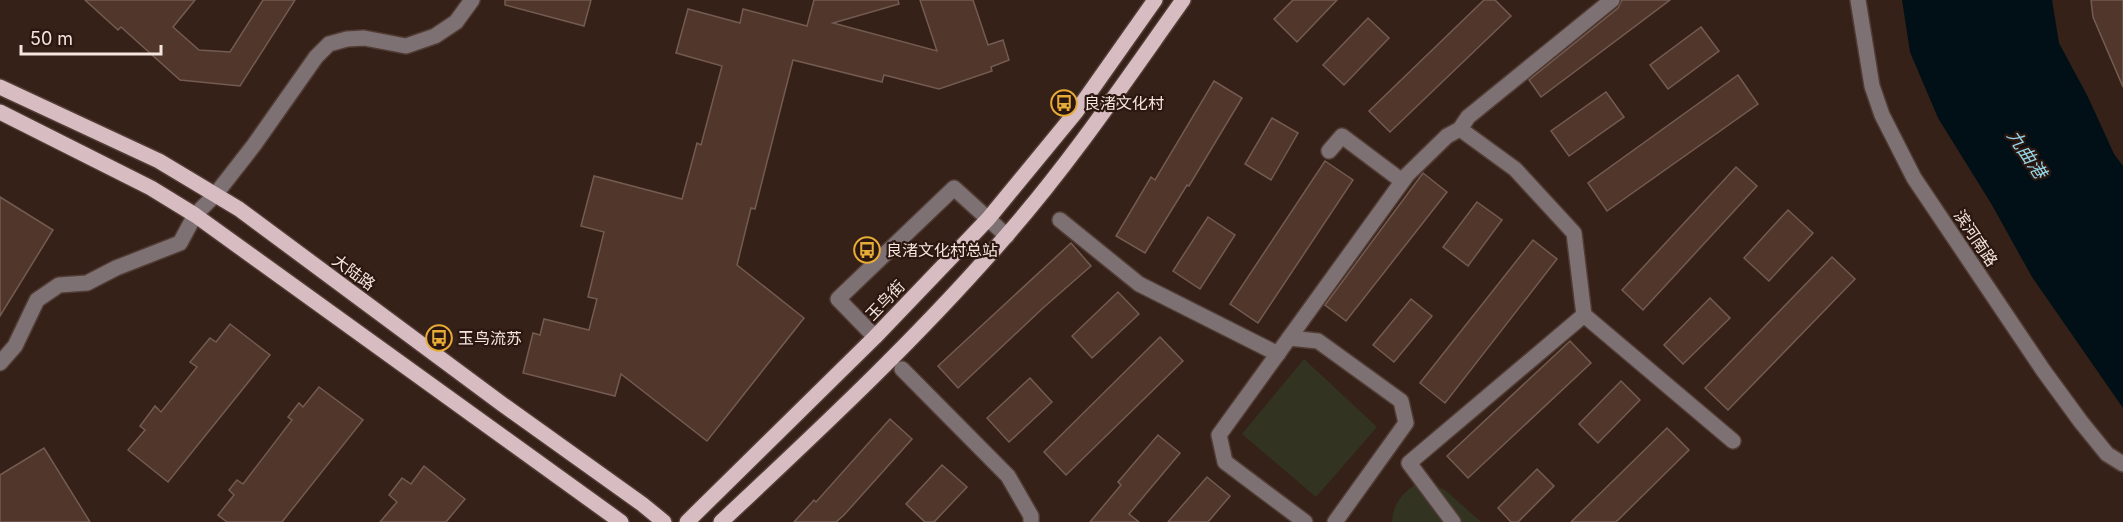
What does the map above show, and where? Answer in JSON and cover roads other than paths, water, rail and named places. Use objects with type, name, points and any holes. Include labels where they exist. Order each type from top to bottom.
[{"type":"main road","name":"玉鸟街","points":[[687,522],[875,337],[988,219],[1076,112],[1155,0]]},
{"type":"main road","points":[[721,522],[892,360],[1007,236],[1082,142],[1183,0]]},
{"type":"main road","name":"大陆路","points":[[0,87],[159,161],[248,216],[664,522]]},
{"type":"main road","points":[[0,112],[151,188],[195,215],[621,522]]},
{"type":"street","points":[[0,363],[15,346],[37,300],[59,285],[87,283],[116,268],[180,243],[195,215],[215,195],[254,145],[316,57],[329,44],[347,39],[364,38],[406,46],[435,36],[456,22],[472,0]]},
{"type":"street","name":"滨河南路","points":[[1858,0],[1872,86],[1882,115],[1914,178],[2049,379],[2107,454],[2123,464]]},
{"type":"street","points":[[1305,522],[1225,462],[1219,435],[1402,181],[1447,136],[1460,129],[1468,117],[1601,3]]},
{"type":"street","points":[[1460,129],[1515,169],[1574,233],[1584,315],[1733,441]]},
{"type":"street","points":[[1329,151],[1342,136],[1402,181]]},
{"type":"street","points":[[875,337],[838,299],[954,188],[1007,236]]},
{"type":"street","points":[[1060,220],[1139,284],[1278,354]]},
{"type":"street","points":[[1453,522],[1409,463],[1584,315]]},
{"type":"street","points":[[1289,338],[1318,341],[1401,401],[1406,423],[1335,522]]},
{"type":"street","points":[[902,369],[1008,476],[1031,516],[1031,522]]},
{"type":"water","name":"九曲港","points":[[1902,0],[2052,0],[2059,43],[2088,97],[2114,154],[2123,166],[2123,408],[2032,277],[1992,205],[1938,118],[1910,52]]},
{"type":"place","name":"良渚文化村","points":[[1064,103]]},
{"type":"place","name":"良渚文化村总站","points":[[867,250]]},
{"type":"place","name":"玉鸟流苏","points":[[439,338]]}]
